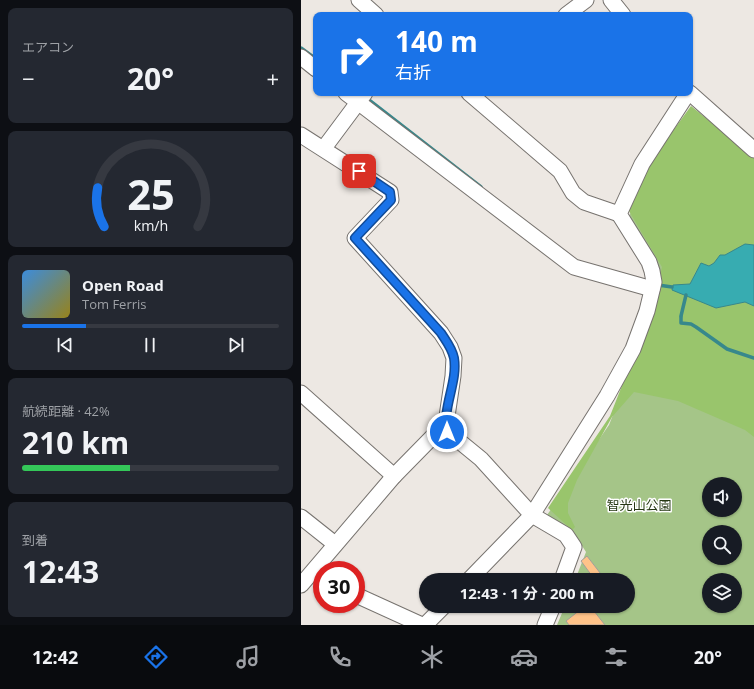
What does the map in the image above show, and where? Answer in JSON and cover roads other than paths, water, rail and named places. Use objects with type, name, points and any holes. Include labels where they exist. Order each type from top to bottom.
[{"type":"street","points":[[359,0],[373,12]]},
{"type":"street","points":[[569,12],[586,0]]},
{"type":"street","points":[[611,0],[621,12]]},
{"type":"street","points":[[301,57],[313,67]]},
{"type":"street","points":[[472,96],[560,171],[573,193],[585,202],[619,214],[649,262],[653,285],[647,311],[633,349],[607,396],[532,516],[476,573]]},
{"type":"street","points":[[619,214],[642,164],[687,96]]},
{"type":"street","points":[[692,96],[754,150]]},
{"type":"street","points":[[324,148],[362,98],[574,267],[653,285]]},
{"type":"street","points":[[301,135],[324,148],[390,192],[391,200],[355,238],[441,333],[450,347],[454,358],[453,376],[446,423],[447,432],[481,459],[532,516],[566,535],[574,547],[565,573]]},
{"type":"street","points":[[301,393],[394,476]]},
{"type":"street","points":[[308,579],[335,544],[394,476],[446,423]]},
{"type":"street","points":[[301,517],[335,544]]},
{"type":"street","points":[[365,599],[422,625]]},
{"type":"street","points":[[425,625],[436,613]]},
{"type":"street","points":[[545,625],[550,613]]},
{"type":"water","points":[[745,244],[754,245],[754,306],[745,302],[716,308],[672,290],[673,285],[690,284],[701,263],[709,266],[714,263],[720,255],[725,255]]},
{"type":"waterway","points":[[301,48],[313,57]]},
{"type":"waterway","points":[[369,100],[481,187]]},
{"type":"waterway","points":[[658,285],[672,287]]},
{"type":"waterway","points":[[681,316],[686,295]]},
{"type":"waterway","points":[[681,317],[681,323],[691,324],[727,349],[754,358]]},
{"type":"park label","name":"智光山公園","points":[[639,505]]}]
